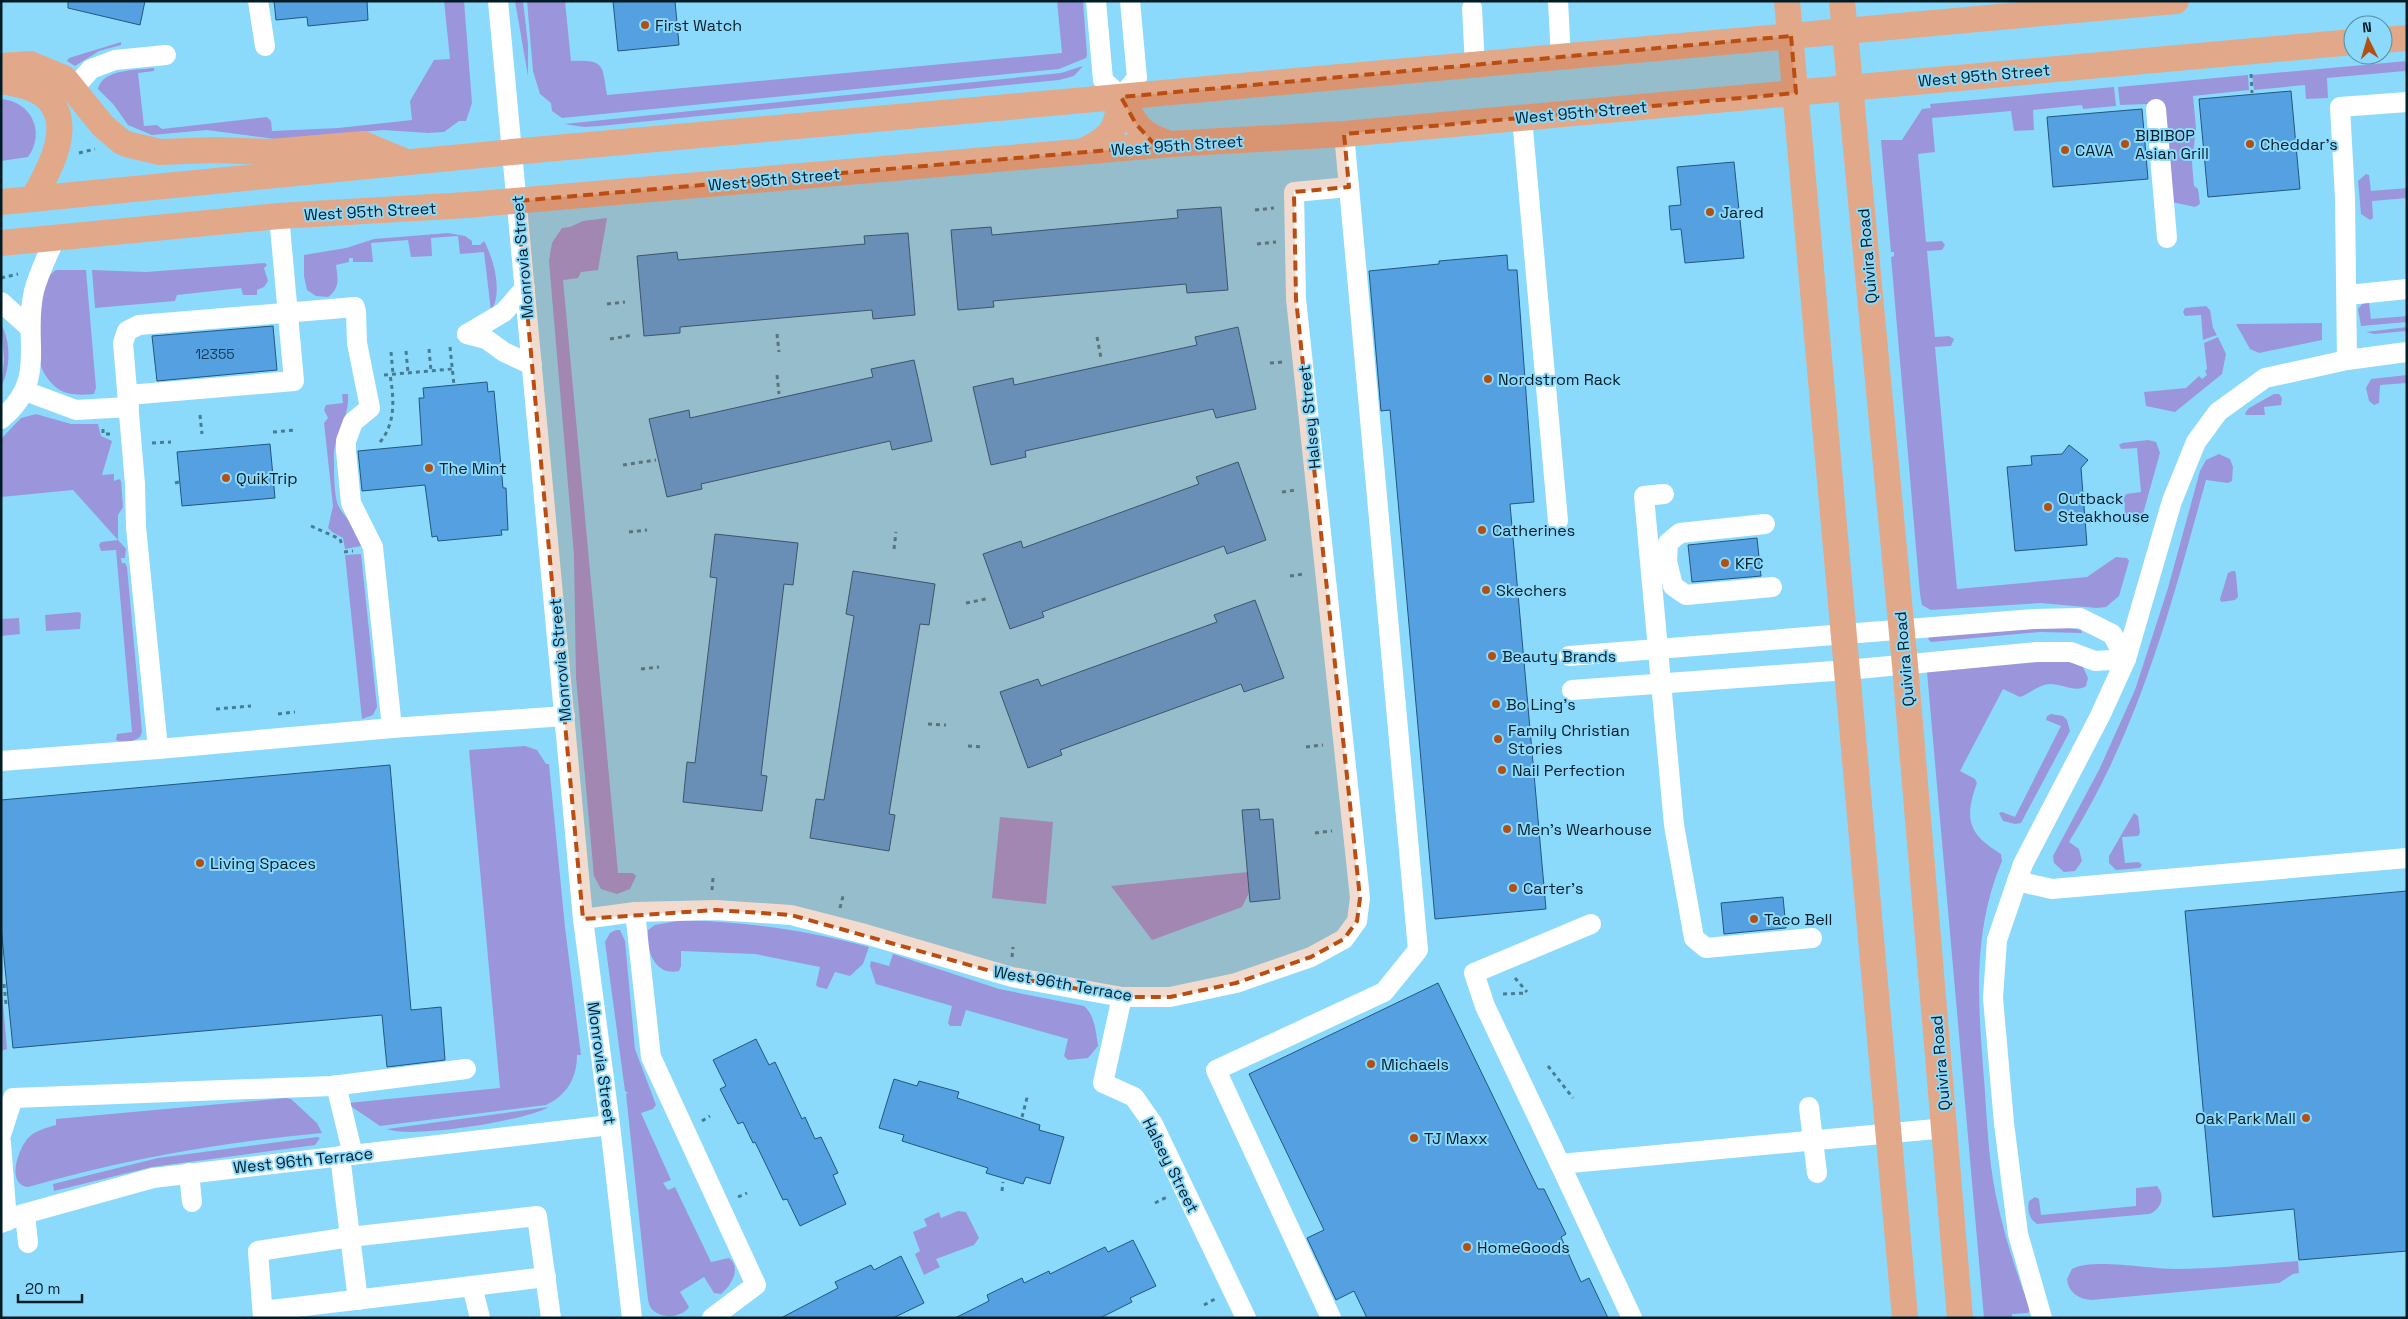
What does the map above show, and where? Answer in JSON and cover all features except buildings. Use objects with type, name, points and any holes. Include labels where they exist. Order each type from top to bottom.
[{"type":"main road","points":[[1787,1],[1905,1318]]},
{"type":"main road","name":"Quivira Road","points":[[1842,1],[1905,665],[1946,1128],[1960,1318]]},
{"type":"main road","points":[[1,202],[512,152],[2176,1]]},
{"type":"main road","points":[[2393,39],[2407,38]]},
{"type":"main road","name":"West 95th Street","points":[[1,243],[279,216],[517,201],[1079,154],[1170,144],[1344,134],[2343,43]]},
{"type":"main road","points":[[1,66],[30,64],[64,78],[103,126],[122,142],[130,145],[160,152],[216,150],[271,152],[363,144],[408,162]]},
{"type":"main road","points":[[1,81],[31,88],[48,98],[59,116],[58,140],[51,167],[33,199]]},
{"type":"main road","points":[[1121,97],[1136,124],[1148,136],[1170,144]]},
{"type":"main road","points":[[1079,154],[1104,141],[1116,124],[1121,97]]},
{"type":"street","points":[[258,1],[265,46]]},
{"type":"street","name":"Monrovia Street","points":[[498,1],[583,919],[610,1125],[632,1318]]},
{"type":"street","points":[[1096,1],[1102,80],[1121,97],[1137,78],[1130,1]]},
{"type":"street","points":[[1558,1],[1561,58]]},
{"type":"street","points":[[1472,8],[1475,66]]},
{"type":"street","points":[[74,88],[91,69],[115,60],[166,55]]},
{"type":"street","points":[[2347,360],[2348,294],[2340,107],[2407,102]]},
{"type":"street","points":[[2156,109],[2167,238]]},
{"type":"street","points":[[1522,118],[1558,521]]},
{"type":"street","points":[[1331,1318],[1216,1070],[1384,992],[1418,950],[1344,134]]},
{"type":"street","name":"Halsey Street","points":[[1344,748],[1296,299],[1294,192],[1349,187]]},
{"type":"street","points":[[25,391],[76,410],[128,401],[294,381],[279,216]]},
{"type":"street","points":[[1,419],[15,408],[25,391],[32,360],[30,328],[34,291],[56,237]]},
{"type":"street","points":[[525,288],[504,312],[467,334],[486,338],[504,352],[532,365]]},
{"type":"street","points":[[2348,294],[2407,289]]},
{"type":"street","points":[[1,302],[30,328]]},
{"type":"street","points":[[158,749],[136,527],[135,484],[123,344],[124,336],[131,328],[139,325],[288,312],[355,309],[357,343],[370,408],[353,422],[346,441],[346,451],[350,496],[374,547],[392,728]]},
{"type":"street","points":[[2042,1318],[2018,1234],[2004,1123],[1993,998],[1997,940],[2023,864],[2100,716],[2126,658],[2172,501],[2196,442],[2218,412],[2265,378],[2347,360],[2407,352]]},
{"type":"street","points":[[1664,494],[1644,496],[1674,826],[1694,938],[1706,948],[1812,938]]},
{"type":"street","points":[[1765,524],[1680,533],[1668,542],[1667,561],[1673,586],[1686,595],[1772,587]]},
{"type":"street","points":[[1569,656],[2034,619],[2080,618],[2112,634],[2126,658]]},
{"type":"street","points":[[1572,690],[1847,670],[2036,652],[2071,652],[2095,661],[2126,658]]},
{"type":"street","points":[[1,761],[392,728],[565,716]]},
{"type":"street","name":"West 96th Terrace","points":[[583,919],[636,912],[716,910],[791,915],[865,934],[1012,977],[1122,997],[1170,997],[1236,983],[1311,958],[1344,939],[1357,921],[1360,898],[1344,748]]},
{"type":"street","points":[[2017,881],[2052,889],[2407,858]]},
{"type":"street","points":[[636,912],[651,1057],[756,1286],[712,1318]]},
{"type":"street","points":[[1591,924],[1474,973],[1485,1006],[1632,1318]]},
{"type":"street","name":"Halsey Street","points":[[1122,997],[1102,1083],[1134,1097],[1153,1124],[1246,1318]]},
{"type":"street","points":[[1,1135],[14,1098],[336,1085],[466,1069]]},
{"type":"street","points":[[336,1085],[347,1155],[350,1236],[358,1300]]},
{"type":"street","points":[[1810,1108],[1817,1173]]},
{"type":"street","name":"West 96th Terrace","points":[[11,1219],[153,1178],[610,1125]]},
{"type":"street","points":[[1560,1164],[1946,1128]]},
{"type":"street","points":[[1,1143],[11,1219],[28,1243]]},
{"type":"street","points":[[189,1173],[192,1202]]},
{"type":"street","points":[[546,1278],[358,1300],[263,1314],[258,1251],[350,1236],[537,1216],[546,1278],[551,1318]]},
{"type":"street","points":[[472,1286],[480,1318]]},
{"type":"path","points":[[2250,74],[2252,93]]},
{"type":"path","points":[[77,154],[100,148]]},
{"type":"path","points":[[1255,210],[1274,208]]},
{"type":"path","points":[[1257,244],[1277,242]]},
{"type":"path","points":[[1,278],[23,272]]},
{"type":"path","points":[[607,304],[625,302]]},
{"type":"path","points":[[777,334],[779,352]]},
{"type":"path","points":[[610,339],[633,335]]},
{"type":"path","points":[[1097,337],[1101,358]]},
{"type":"path","points":[[450,347],[454,385]]},
{"type":"path","points":[[429,349],[431,371]]},
{"type":"path","points":[[406,351],[408,373]]},
{"type":"path","points":[[391,352],[393,374]]},
{"type":"path","points":[[1270,363],[1289,362]]},
{"type":"path","points":[[375,376],[452,369]]},
{"type":"path","points":[[777,375],[779,394]]},
{"type":"path","points":[[200,415],[202,434]]},
{"type":"path","points":[[102,424],[103,434],[117,431]]},
{"type":"path","points":[[273,432],[296,430]]},
{"type":"path","points":[[147,443],[172,442]]},
{"type":"path","points":[[623,466],[656,460]]},
{"type":"path","points":[[1282,492],[1299,490]]},
{"type":"path","points":[[311,526],[340,539],[342,545]]},
{"type":"path","points":[[629,532],[647,530]]},
{"type":"path","points":[[894,549],[896,532]]},
{"type":"path","points":[[1290,576],[1308,574]]},
{"type":"path","points":[[966,603],[986,599]]},
{"type":"path","points":[[641,669],[659,667]]},
{"type":"path","points":[[216,709],[251,706]]},
{"type":"path","points":[[278,714],[295,712]]},
{"type":"path","points":[[928,724],[946,724]]},
{"type":"path","points":[[1306,747],[1324,745]]},
{"type":"path","points":[[968,746],[984,747]]},
{"type":"path","points":[[1315,832],[1332,831]]},
{"type":"path","points":[[712,896],[713,878]]},
{"type":"path","points":[[1500,995],[1528,992],[1514,976]]},
{"type":"path","points":[[4,984],[6,1004]]},
{"type":"path","points":[[1548,1066],[1573,1098]]},
{"type":"path","points":[[1022,1117],[1028,1094]]},
{"type":"path","points":[[1002,1191],[1003,1182]]},
{"type":"path","points":[[1204,1305],[1219,1297]]},
{"type":"highlighted area","points":[[1791,36],[1796,93],[1344,134],[1349,187],[1294,192],[1296,299],[1360,898],[1357,921],[1344,939],[1311,957],[1236,983],[1170,997],[1122,997],[1012,977],[791,915],[716,910],[583,919],[517,201],[1156,146],[1136,124],[1121,97]]},
{"type":"shaded area","points":[[444,1],[464,1],[472,103],[466,121],[459,121],[444,132],[383,130],[275,139],[207,130],[152,135],[128,125],[114,105],[98,89],[101,82],[113,74],[154,68],[154,71],[138,73],[144,126],[157,125],[162,129],[267,117],[271,121],[272,131],[338,128],[412,120],[410,101],[434,60],[450,59]]},
{"type":"shaded area","points":[[515,1],[523,1],[528,44],[528,76]]},
{"type":"shaded area","points":[[527,1],[565,1],[571,61],[596,63],[600,66],[604,76],[607,95],[1062,53],[1057,1],[1083,1],[1087,55],[1086,58],[1059,69],[562,118],[552,111],[551,103],[540,94],[533,71]]},
{"type":"shaded area","points":[[121,42],[121,45],[99,51],[75,66],[67,61],[69,58]]},
{"type":"shaded area","points":[[2407,61],[2407,80],[2405,71],[2327,78],[2328,98],[2306,99],[2305,85],[2254,90],[2252,75],[2363,65],[2393,65],[2393,62]]},
{"type":"shaded area","points":[[1083,66],[1074,76],[1059,80],[600,126],[584,127],[564,124],[1061,73]]},
{"type":"shaded area","points":[[2248,75],[2249,90],[2193,96],[2196,128],[2192,163],[2194,186],[2198,189],[2200,204],[2195,207],[2172,202],[2148,104],[2120,105],[2118,87]]},
{"type":"shaded area","points":[[2114,87],[2116,106],[2083,109],[2082,105],[2033,110],[2034,130],[2014,131],[2011,111],[1932,118],[1935,152],[1918,154],[1926,242],[1942,241],[1945,245],[1942,250],[1927,251],[1935,337],[1949,336],[1954,339],[1951,346],[1935,347],[1957,589],[2087,577],[2116,557],[2127,558],[2129,561],[2119,596],[2106,607],[2097,608],[2040,603],[1931,610],[1922,605],[1920,594],[1891,257],[1894,256],[1894,252],[1891,252],[1881,140],[1902,140],[1922,109],[1931,108],[1930,104]]},
{"type":"shaded area","points":[[1,99],[20,105],[32,119],[36,138],[28,157],[1,161]]},
{"type":"shaded area","points":[[2366,174],[2369,175],[2371,191],[2407,188],[2407,198],[2372,201],[2373,218],[2370,220],[2361,214],[2358,181]]},
{"type":"shaded area","points":[[607,218],[598,270],[581,272],[578,278],[563,280],[618,873],[633,873],[636,876],[630,889],[617,894],[601,889],[594,876],[576,677],[574,555],[549,261],[552,243],[562,228],[570,227],[583,221]]},
{"type":"shaded area","points":[[448,233],[465,236],[472,241],[472,245],[480,245],[484,241],[488,248],[494,266],[497,286],[495,304],[491,311],[484,252],[460,254],[458,236],[431,238],[432,256],[411,257],[408,240],[371,243],[373,262],[353,262],[353,258],[349,258],[349,262],[336,265],[338,279],[336,287],[328,297],[316,296],[307,290],[304,276],[304,255],[346,248],[374,239]]},
{"type":"shaded area","points":[[265,263],[267,265],[264,268],[268,281],[264,287],[257,290],[257,295],[243,295],[241,288],[177,295],[175,301],[95,308],[92,270],[146,272]]},
{"type":"shaded area","points":[[56,270],[86,270],[96,388],[94,394],[85,395],[61,391],[49,381],[41,366],[37,329],[40,300],[49,277]]},
{"type":"shaded area","points":[[2364,302],[2369,303],[2371,319],[2407,316],[2407,322],[2361,326],[2358,309]]},
{"type":"shaded area","points":[[2206,306],[2210,310],[2213,328],[2217,335],[2203,340],[2201,315],[2185,316],[2183,312],[2185,308]]},
{"type":"shaded area","points":[[2322,323],[2322,340],[2259,353],[2250,349],[2236,324]]},
{"type":"shaded area","points":[[1,324],[7,339],[8,363],[7,372],[1,387],[4,360]]},
{"type":"shaded area","points":[[2407,327],[2407,331],[2374,334],[2366,332]]},
{"type":"shaded area","points":[[2218,337],[2226,354],[2222,374],[2175,412],[2146,406],[2144,392],[2186,388],[2199,376],[2202,379],[2207,375],[2205,371],[2207,369],[2204,343]]},
{"type":"shaded area","points":[[2407,375],[2407,383],[2380,385],[2379,403],[2374,405],[2369,401],[2366,388],[2371,379]]},
{"type":"shaded area","points":[[342,394],[348,394],[348,403],[334,452],[335,491],[337,503],[358,534],[361,546],[345,549],[343,538],[328,528],[333,506],[324,423],[328,418],[324,410],[326,405],[343,403]]},
{"type":"shaded area","points":[[2274,394],[2279,394],[2282,398],[2281,405],[2264,407],[2265,415],[2246,415],[2245,413],[2249,408]]},
{"type":"shaded area","points":[[36,414],[71,424],[98,424],[101,436],[112,441],[102,475],[114,474],[114,481],[119,479],[121,481],[123,507],[118,515],[118,540],[73,490],[1,497],[1,439],[21,418]]},
{"type":"shaded area","points":[[2148,440],[2156,442],[2160,453],[2141,521],[2137,525],[2125,514],[2124,498],[2126,494],[2141,492],[2137,448],[2121,449],[2119,445]]},
{"type":"shaded area","points":[[2219,454],[2230,459],[2233,467],[2232,481],[2228,483],[2206,480],[2166,621],[2134,711],[2094,799],[2069,842],[2079,849],[2082,861],[2075,871],[2064,872],[2054,863],[2053,856],[2099,770],[2135,690],[2168,588],[2200,471],[2206,460]]},
{"type":"shaded area","points":[[118,540],[126,549],[125,558],[121,558],[122,563],[125,563],[127,567],[142,732],[138,739],[125,742],[116,740],[117,734],[132,732],[116,550],[101,551],[99,545],[101,542]]},
{"type":"shaded area","points":[[361,554],[377,707],[373,715],[362,719],[345,555]]},
{"type":"shaded area","points":[[2235,571],[2236,574],[2238,597],[2235,600],[2221,602],[2220,599],[2228,573]]},
{"type":"shaded area","points":[[79,612],[81,614],[80,629],[46,631],[45,615]]},
{"type":"shaded area","points":[[19,618],[20,634],[1,636],[1,619]]},
{"type":"shaded area","points":[[2070,628],[2081,630],[2082,633],[2040,632],[1931,642],[1928,639],[1930,637],[2008,629]]},
{"type":"shaded area","points":[[2056,656],[2082,665],[2088,678],[2086,686],[2078,689],[2050,684],[2038,687],[2020,697],[2003,689],[1960,771],[1975,779],[1977,783],[1970,816],[1975,832],[1990,847],[2001,854],[2002,861],[1992,888],[1982,941],[1979,996],[1980,1023],[1993,1182],[2015,1267],[2030,1309],[2028,1313],[2012,1314],[2012,1318],[1984,1318],[1927,672]]},
{"type":"shaded area","points":[[2051,714],[2063,716],[2067,720],[2070,731],[2021,823],[2015,824],[2003,821],[1999,813],[2002,812],[2015,817],[2061,726],[2046,720],[2047,716]]},
{"type":"shaded area","points":[[525,746],[537,750],[546,764],[549,764],[565,927],[581,1055],[577,1055],[573,1078],[560,1096],[546,1105],[380,1126],[348,1103],[500,1088],[469,750]]},
{"type":"shaded area","points":[[2134,813],[2138,816],[2140,833],[2138,836],[2122,837],[2125,863],[2139,862],[2142,865],[2140,868],[2116,870],[2109,863],[2109,856]]},
{"type":"shaded area","points":[[1000,817],[1053,822],[1046,904],[992,898]]},
{"type":"shaded area","points":[[1248,872],[1249,893],[1242,907],[1152,940],[1111,886]]},
{"type":"shaded area","points":[[683,920],[777,928],[869,947],[863,964],[850,976],[835,972],[827,989],[816,985],[820,967],[755,954],[681,951],[679,971],[671,972],[664,970],[653,960],[650,953],[647,937],[648,930],[655,925]]},
{"type":"shaded area","points":[[620,930],[625,941],[635,1049],[656,1105],[653,1109],[641,1113],[671,1180],[663,1183],[668,1190],[675,1187],[711,1262],[729,1258],[735,1267],[734,1277],[721,1294],[714,1293],[704,1277],[680,1292],[689,1307],[681,1314],[670,1316],[664,1316],[655,1312],[650,1306],[648,1298],[626,1094],[628,1093],[625,1091],[605,942],[610,933]]},
{"type":"shaded area","points":[[893,954],[999,989],[1084,1006],[1093,1019],[1098,1046],[1088,1058],[1068,1060],[1064,1056],[1068,1039],[966,1010],[961,1026],[950,1026],[948,1023],[952,1006],[876,984],[870,966],[871,961],[889,966]]},
{"type":"shaded area","points":[[1,980],[7,1049],[1,1051]]},
{"type":"shaded area","points":[[291,1099],[317,1123],[322,1133],[247,1141],[174,1153],[100,1168],[28,1187],[21,1184],[17,1179],[16,1165],[24,1143],[34,1133],[56,1125],[56,1119]]},
{"type":"shaded area","points":[[549,1107],[517,1118],[468,1127],[419,1132],[400,1132],[387,1129]]},
{"type":"shaded area","points":[[320,1138],[315,1145],[152,1167],[54,1191],[53,1184],[158,1158]]},
{"type":"shaded area","points":[[2157,1186],[2162,1198],[2161,1202],[2157,1209],[2149,1214],[2037,1224],[2030,1217],[2029,1201],[2035,1197],[2039,1199],[2041,1215],[2136,1206],[2136,1188]]},
{"type":"shaded area","points":[[958,1211],[966,1212],[979,1238],[974,1245],[936,1259],[940,1267],[924,1275],[915,1254],[920,1251],[913,1232],[927,1226],[924,1219],[939,1212],[941,1218]]},
{"type":"shaded area","points":[[2298,1261],[2299,1273],[2293,1274],[2279,1283],[2091,1300],[2074,1294],[2069,1288],[2067,1279],[2072,1269],[2093,1264],[2190,1269]]},
{"type":"place","name":"First Watch","points":[[645,25]]},
{"type":"place","name":"BIBIBOP Asian Grill","points":[[2125,144]]},
{"type":"place","name":"Cheddar's","points":[[2250,144]]},
{"type":"place","name":"CAVA","points":[[2065,150]]},
{"type":"place","name":"Jared","points":[[1710,212]]},
{"type":"place","name":"Nordstrom Rack","points":[[1488,379]]},
{"type":"place","name":"The Mint","points":[[429,468]]},
{"type":"place","name":"QuikTrip","points":[[226,478]]},
{"type":"place","name":"Outback Steakhouse","points":[[2048,507]]},
{"type":"place","name":"Catherines","points":[[1482,530]]},
{"type":"place","name":"KFC","points":[[1725,563]]},
{"type":"place","name":"Skechers","points":[[1486,590]]},
{"type":"place","name":"Beauty Brands","points":[[1492,656]]},
{"type":"place","name":"Bo Ling's","points":[[1496,704]]},
{"type":"place","name":"Family Christian Stories","points":[[1498,739]]},
{"type":"place","name":"Nail Perfection","points":[[1502,770]]},
{"type":"place","name":"Men's Wearhouse","points":[[1507,829]]},
{"type":"place","name":"Living Spaces","points":[[200,863]]},
{"type":"place","name":"Carter's","points":[[1513,888]]},
{"type":"place","name":"Taco Bell","points":[[1754,919]]},
{"type":"place","name":"Michaels","points":[[1371,1064]]},
{"type":"place","name":"Oak Park Mall","points":[[2306,1118]]},
{"type":"place","name":"TJ Maxx","points":[[1414,1138]]},
{"type":"place","name":"HomeGoods","points":[[1467,1247]]}]
